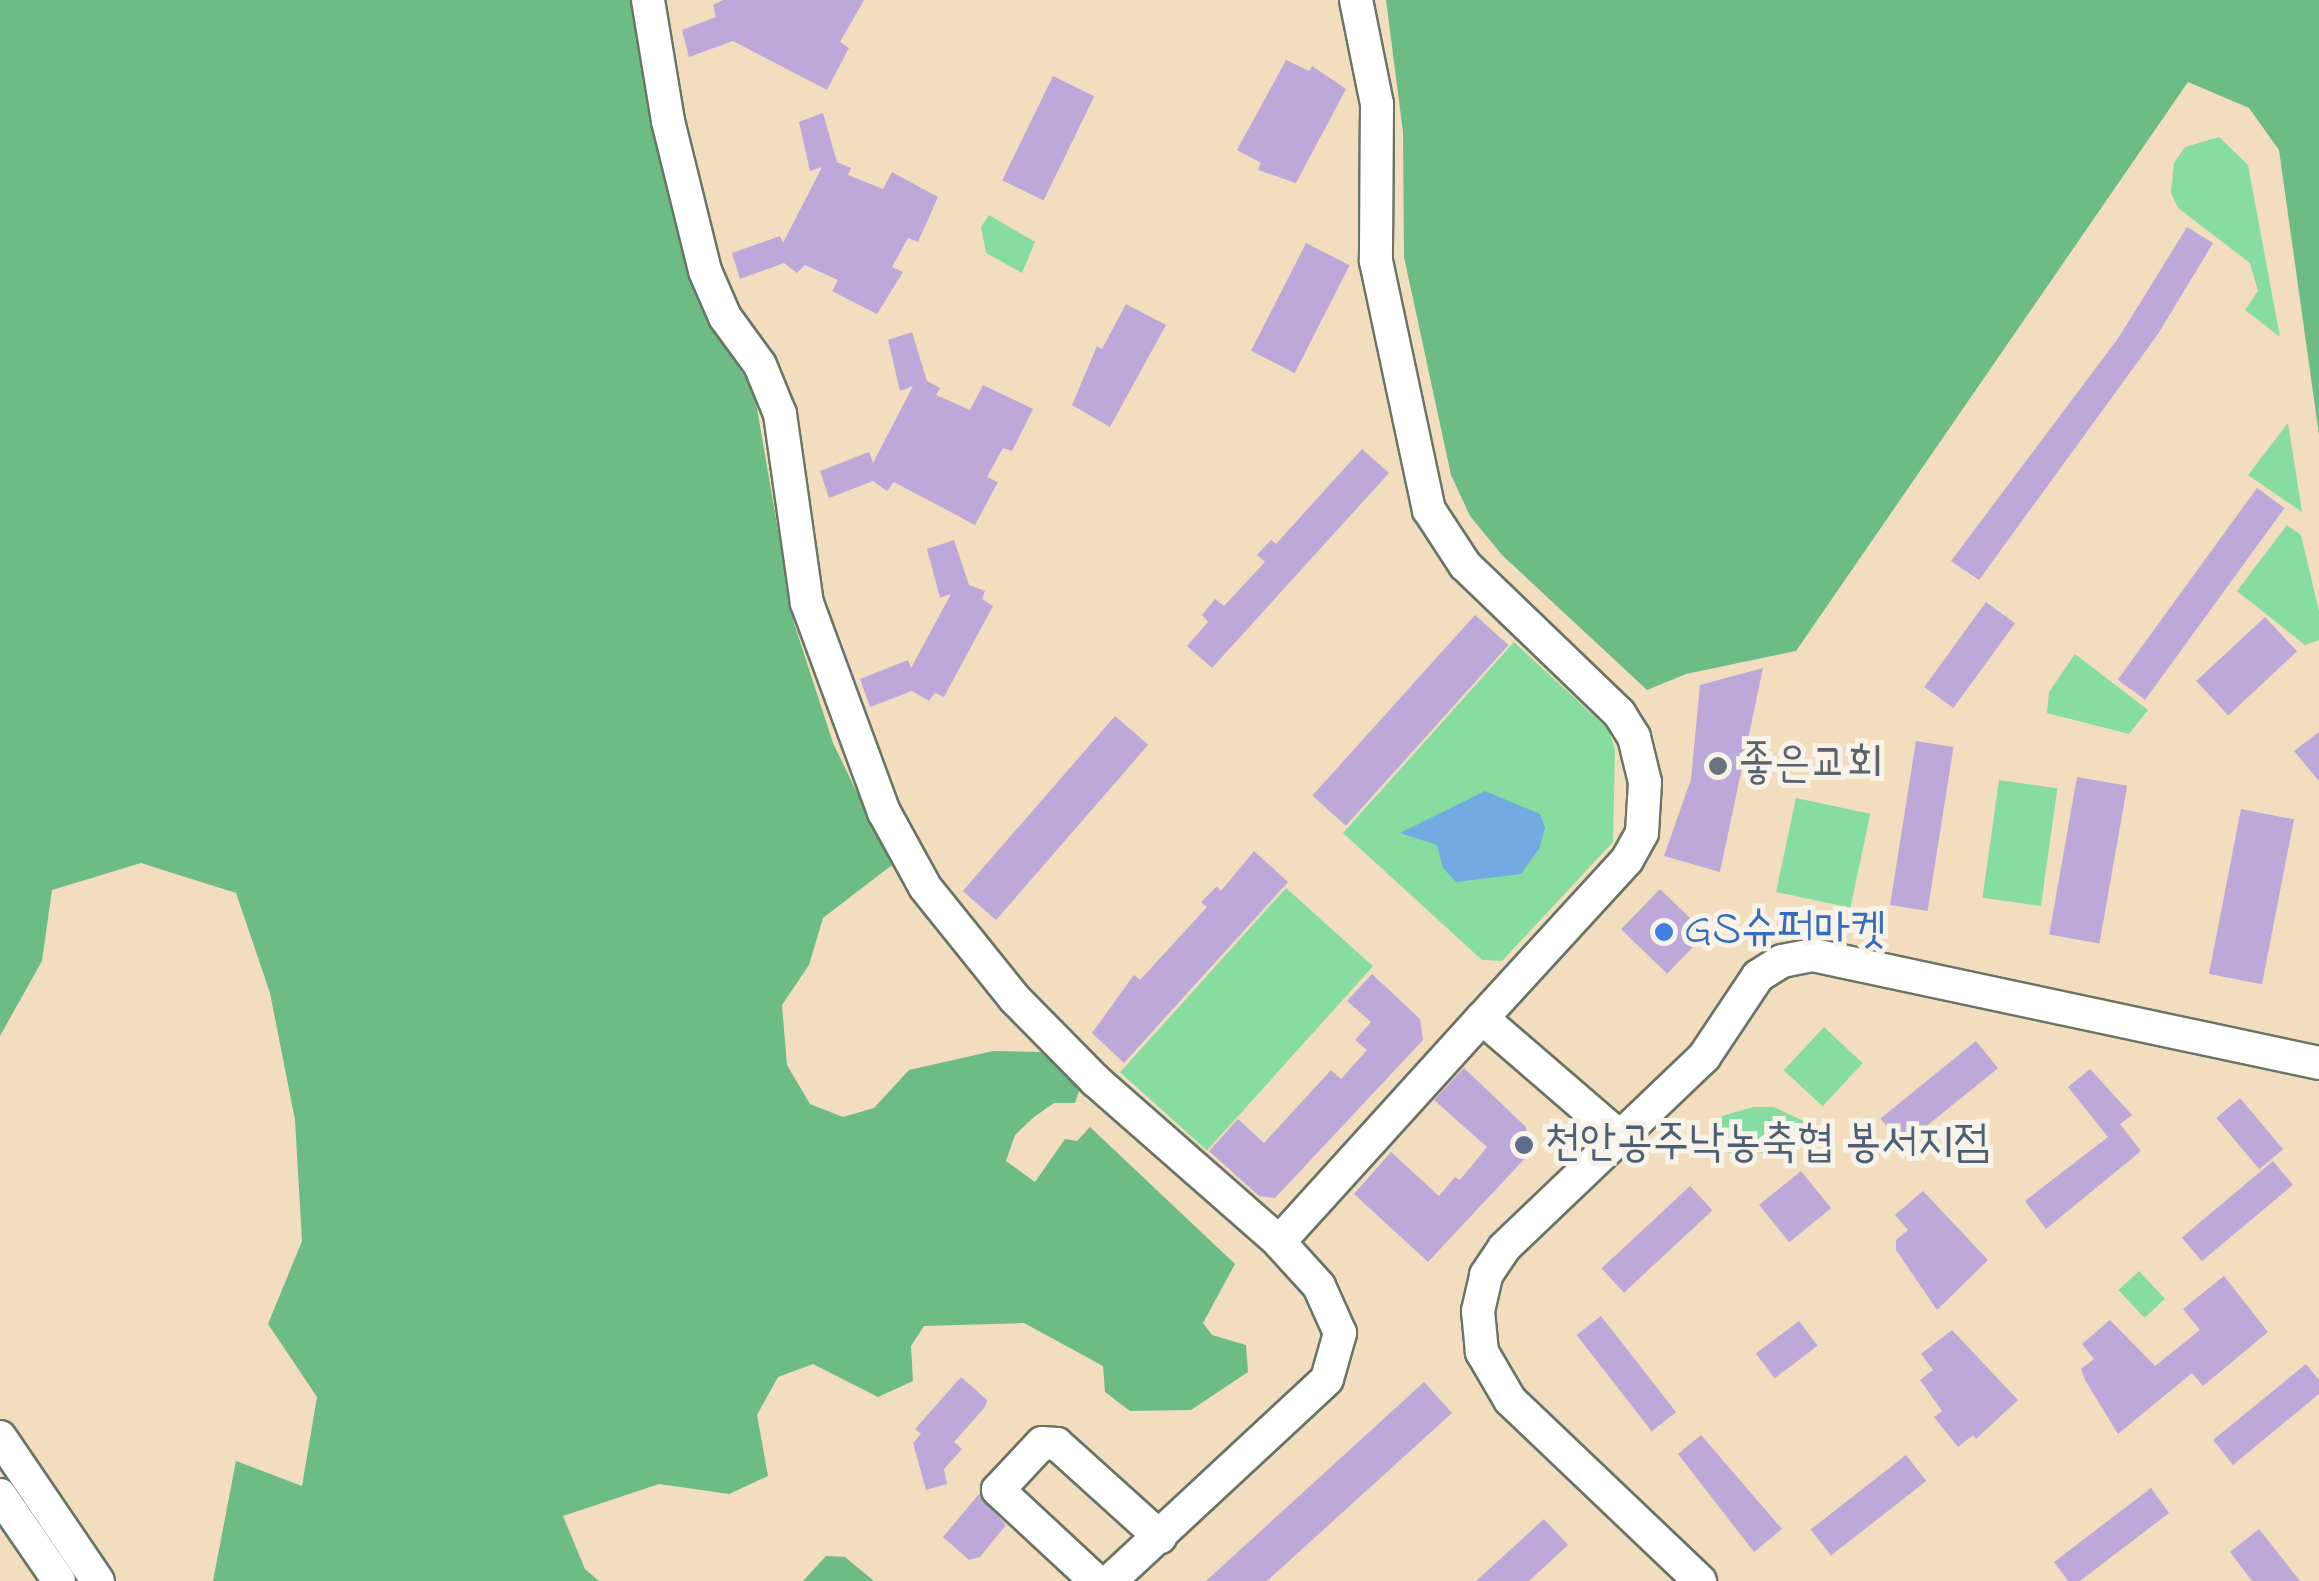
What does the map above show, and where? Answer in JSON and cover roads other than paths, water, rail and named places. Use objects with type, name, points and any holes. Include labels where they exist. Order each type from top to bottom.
[{"type":"street","points":[[648,0],[668,120],[705,271],[725,317],[760,365],[780,414],[806,602],[884,812],[925,887],[1015,999],[1096,1081],[1279,1242],[1319,1286],[1340,1333],[1327,1379],[1110,1581]]},
{"type":"street","points":[[1279,1242],[1627,860],[1642,833],[1645,782],[1634,737],[1619,713],[1465,565],[1429,510],[1376,262],[1377,104],[1356,0]]},
{"type":"street","points":[[1700,1581],[1510,1400],[1482,1352],[1478,1311],[1486,1275],[1504,1248],[1704,1057],[1758,976],[1782,961],[1813,956],[2319,1064]]},
{"type":"street","points":[[1482,1018],[1620,1137]]},
{"type":"street","points":[[0,1438],[98,1581]]},
{"type":"street","points":[[1096,1581],[998,1490],[1042,1443],[1057,1444],[1160,1536]]},
{"type":"street","points":[[0,1495],[58,1581]]},
{"type":"water","points":[[1485,791],[1540,814],[1545,828],[1539,849],[1521,874],[1456,882],[1443,868],[1437,845],[1400,833]]},
{"type":"place","name":"좋은교회","points":[[1718,766]]},
{"type":"place","name":"GS슈퍼마켓","points":[[1664,932]]},
{"type":"place","name":"천안공주낙농축협 봉서지점","points":[[1524,1145]]}]
